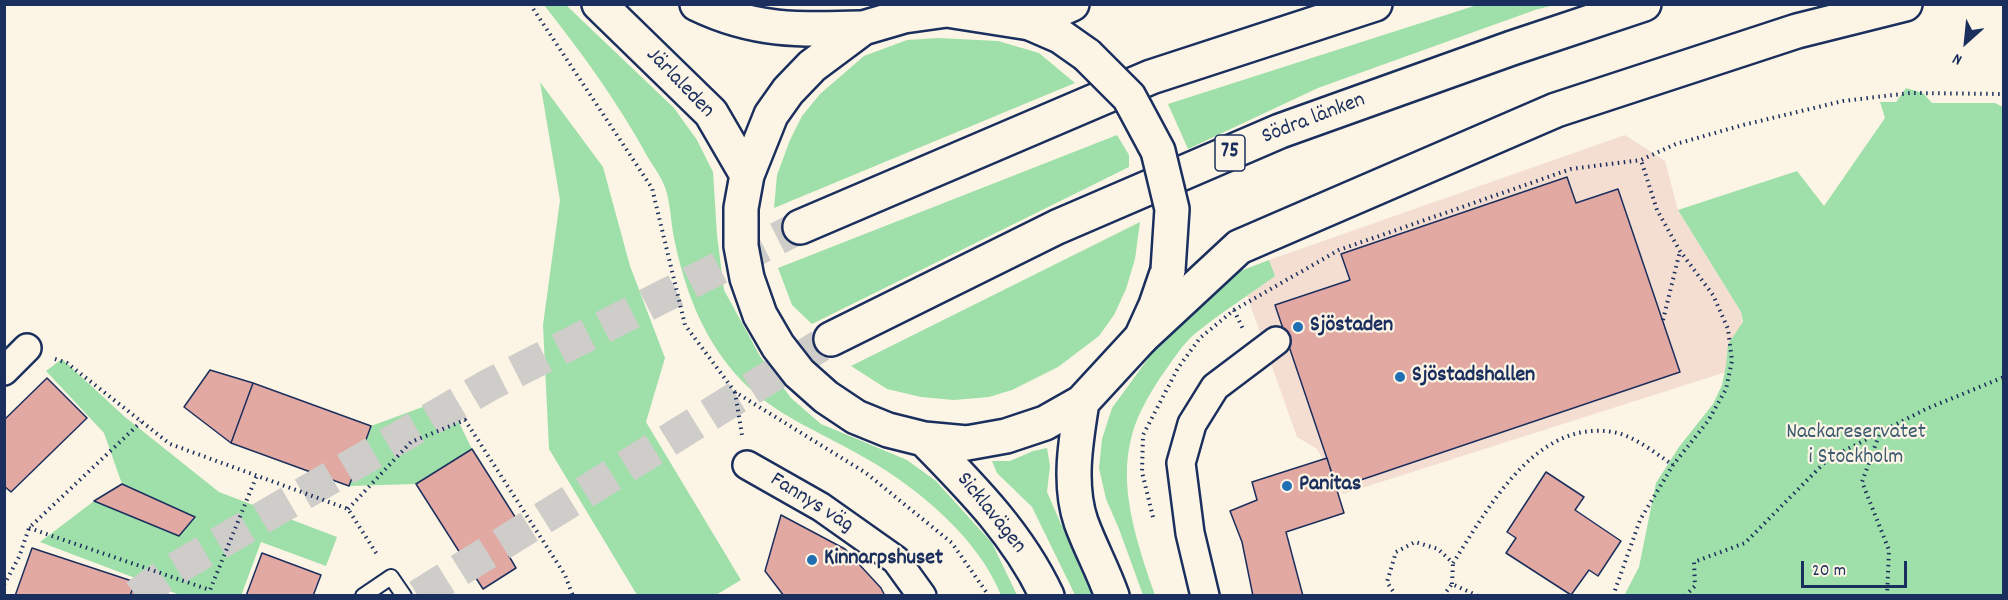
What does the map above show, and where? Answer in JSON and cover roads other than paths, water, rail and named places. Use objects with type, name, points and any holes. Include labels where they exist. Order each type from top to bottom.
[{"type":"main road","name":"Järlaleden","points":[[599,4],[711,113],[747,175]]},
{"type":"main road","points":[[697,4],[733,19],[766,27],[802,30],[863,28],[904,16],[947,10],[1030,23],[1060,36],[1087,55],[1129,98],[1158,151],[1172,209],[1168,270],[1141,338]]},
{"type":"main road","points":[[1030,23],[1072,4]]},
{"type":"main road","points":[[800,227],[1151,77],[1375,4]]},
{"type":"main road","name":"Södra länken","points":[[831,339],[1057,227],[1280,131],[1512,48],[1644,4]]},
{"type":"main road","points":[[863,28],[812,66],[788,91],[771,115],[747,175],[741,208],[741,246],[747,278],[759,315],[778,346],[826,398],[856,417],[888,430],[924,439],[967,443],[1006,436],[1045,423],[1082,402],[1141,338],[1239,247],[1556,110],[1797,31],[1905,4]]},
{"type":"main road","points":[[1082,402],[1076,441],[1074,481],[1076,502],[1081,521],[1112,596]]},
{"type":"main road","name":"Sicklavägen","points":[[924,439],[986,503],[1014,538],[1039,578],[1047,596]]},
{"type":"street","points":[[1205,596],[1190,533],[1181,463],[1192,424],[1215,387],[1276,341]]},
{"type":"street","points":[[4,371],[27,348]]},
{"type":"street","name":"Fannys väg","points":[[747,465],[821,507],[896,560],[922,596]]},
{"type":"lane","points":[[363,596],[391,577],[404,596]]},
{"type":"tunnel","points":[[136,596],[168,573],[489,385],[800,227]]},
{"type":"tunnel","points":[[418,596],[831,339]]},
{"type":"place","name":"Sjöstaden","points":[[1298,327]]},
{"type":"place","name":"Sjöstadshallen","points":[[1400,377]]},
{"type":"place","name":"Panitas","points":[[1287,486]]},
{"type":"place","name":"Kinnarpshuset","points":[[812,560]]},
{"type":"park label","name":"Nackareservatet i Stockholm","points":[[1856,446]]}]
